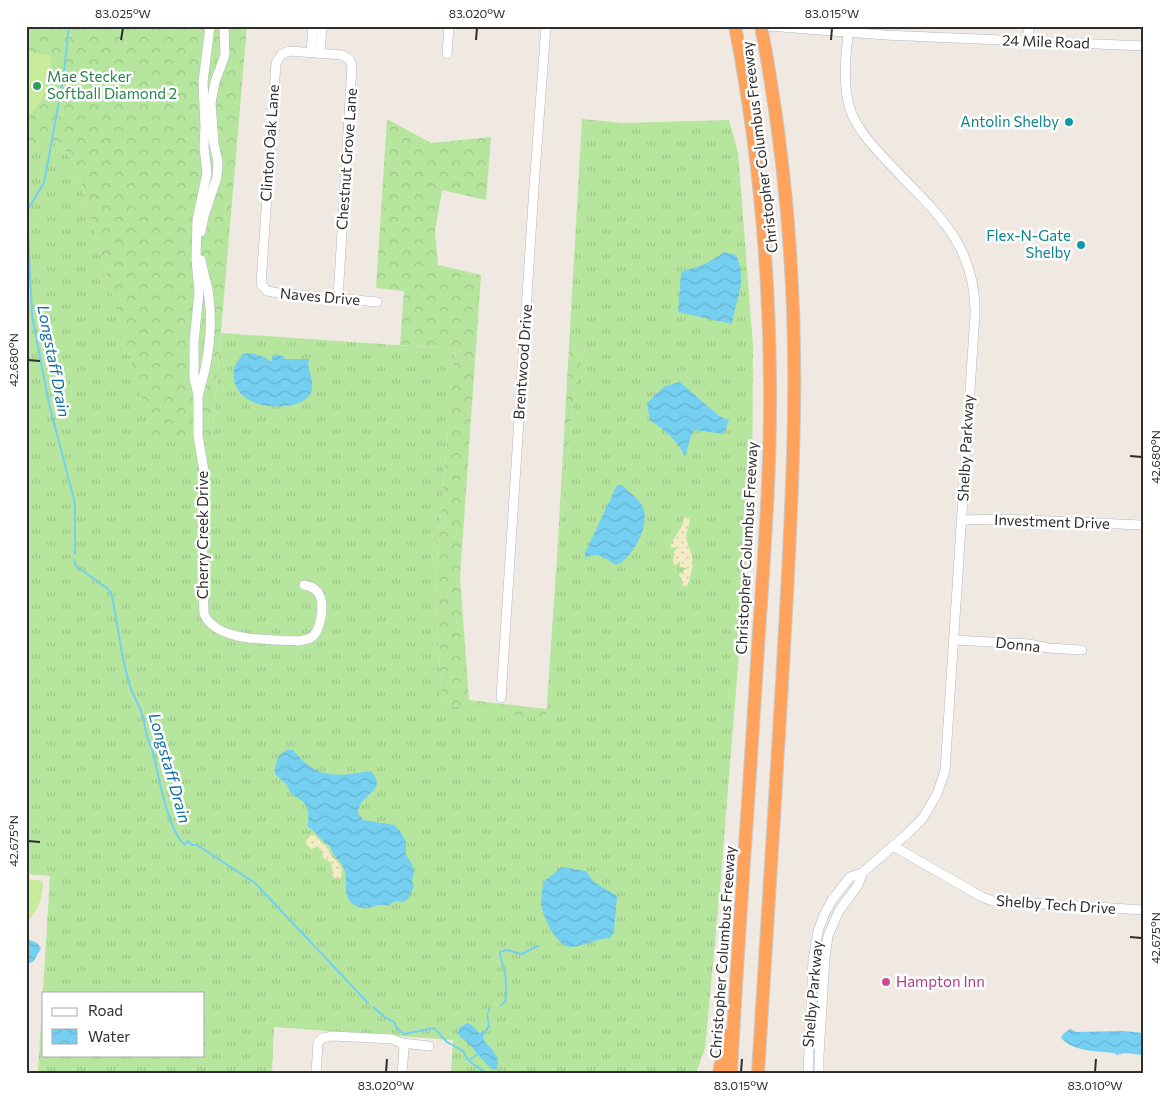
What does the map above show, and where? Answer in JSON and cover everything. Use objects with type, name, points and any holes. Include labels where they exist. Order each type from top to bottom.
[{"type":"highway","name":"Christopher Columbus Freeway","points":[[731,1073],[767,505],[770,391],[763,236],[750,117],[735,26]]},
{"type":"highway","name":"Christopher Columbus Freeway","points":[[758,1073],[791,528],[794,409],[793,320],[788,237],[782,173],[761,26]]},
{"type":"highway","points":[[720,1073],[736,978]]},
{"type":"highway","points":[[763,1005],[763,1073]]},
{"type":"street","name":"Cherry Creek Drive","points":[[208,113],[203,82],[210,26]]},
{"type":"street","name":"Cherry Creek Drive","points":[[224,26],[225,55],[214,82],[208,113],[204,147],[207,173],[197,220],[199,292],[194,342],[194,378],[198,395],[198,436],[204,471],[202,606],[205,618],[216,629],[232,636],[298,641],[311,638],[320,626],[322,600],[317,591],[310,586],[304,585]]},
{"type":"street","points":[[313,26],[315,52]]},
{"type":"street","points":[[315,52],[322,26]]},
{"type":"street","points":[[447,54],[449,26]]},
{"type":"street","name":"Brentwood Drive","points":[[501,698],[546,26]]},
{"type":"street","name":"24 Mile Road","points":[[768,26],[1144,46]]},
{"type":"street","points":[[1028,41],[1029,26]]},
{"type":"street","name":"Shelby Parkway","points":[[808,1073],[812,974],[818,931],[824,915],[850,877],[862,873],[917,825],[928,811],[943,779],[948,752],[974,314],[973,280],[966,256],[950,230],[870,143],[850,110],[846,90],[848,29]]},
{"type":"street","name":"Clinton Oak Lane","points":[[264,289],[260,279],[277,60],[282,54],[289,51],[315,52]]},
{"type":"street","name":"Chestnut Grove Lane","points":[[315,52],[346,57],[351,62],[352,69],[338,298]]},
{"type":"street","name":"Cherry Creek Drive","points":[[198,256],[209,296],[210,315],[210,334],[204,379],[198,395]]},
{"type":"street","name":"Naves Drive","points":[[264,289],[278,293],[377,302]]},
{"type":"street","points":[[194,363],[206,363]]},
{"type":"street","name":"Investment Drive","points":[[962,520],[1008,519],[1142,525]]},
{"type":"street","name":"Donna","points":[[954,640],[1029,644],[1048,648],[1082,650]]},
{"type":"street","name":"Shelby Tech Drive","points":[[893,846],[982,898],[993,902],[1144,910]]},
{"type":"street","name":"Shelby Parkway","points":[[819,1073],[827,942],[839,911],[858,884],[862,873]]},
{"type":"street","points":[[818,931],[824,934],[827,942]]},
{"type":"street","points":[[316,1073],[318,1043],[321,1039],[332,1036],[392,1039],[402,1043],[428,1046]]},
{"type":"street","points":[[402,1043],[404,1048],[402,1073]]},
{"type":"green space","points":[[26,26],[247,26],[212,436],[155,443],[78,171],[60,142],[26,149]]},
{"type":"green space","name":"Mae Stecker Softball Diamond 2","points":[[26,51],[51,56],[46,90],[33,111],[26,118]]},
{"type":"green space","points":[[387,119],[431,143],[491,137],[486,200],[442,190],[435,231],[438,265],[481,275],[460,577],[469,700],[547,709],[546,719],[442,705],[435,582],[455,349],[400,345],[404,291],[376,288]]},
{"type":"green space","points":[[582,119],[623,123],[729,120],[738,152],[753,346],[752,492],[719,901],[705,1048],[696,1073],[451,1073],[453,1040],[274,1027],[272,1073],[38,1073],[42,1007],[42,1056],[205,1056],[205,992],[43,992],[50,876],[26,874],[26,149],[60,142],[78,171],[116,309],[212,436],[221,333],[455,349],[435,582],[442,705],[546,718],[557,557],[575,387],[585,349],[569,347]]},
{"type":"green space","points":[[569,347],[585,349],[575,387],[557,557]]},
{"type":"green space","points":[[26,879],[43,881],[39,904],[34,914],[26,923]]},
{"type":"sand","points":[[685,517],[689,518],[686,537],[693,561],[687,586],[682,585],[682,579],[679,575],[686,568],[680,567],[680,561],[676,565],[672,563],[674,552],[678,547],[673,548],[670,546],[681,528]]},
{"type":"sand","points":[[311,835],[316,836],[328,848],[330,854],[341,867],[341,878],[336,879],[333,877],[331,862],[323,858],[322,851],[317,846],[311,849],[307,845],[306,841]]},
{"type":"water","points":[[724,252],[736,255],[741,273],[740,290],[732,324],[678,312],[681,273],[706,263]]},
{"type":"water","points":[[250,353],[262,356],[270,361],[273,355],[283,356],[285,359],[309,359],[308,364],[312,388],[307,398],[293,405],[265,406],[244,397],[236,386],[234,373],[238,360],[243,354]]},
{"type":"water","points":[[680,382],[719,416],[729,420],[724,434],[695,430],[692,433],[685,457],[675,441],[650,420],[647,403],[665,386]]},
{"type":"water","points":[[617,485],[622,485],[640,502],[645,521],[643,530],[634,548],[629,555],[616,565],[605,558],[594,555],[585,558],[585,553]]},
{"type":"water","points":[[288,750],[293,750],[302,760],[320,772],[338,775],[371,771],[376,778],[377,784],[363,801],[358,813],[363,820],[394,825],[400,831],[406,842],[406,855],[414,871],[412,881],[414,886],[408,899],[403,902],[395,901],[388,906],[380,905],[365,908],[355,905],[350,901],[347,897],[346,874],[343,866],[330,846],[308,827],[308,812],[305,804],[292,794],[287,785],[275,772],[275,766],[279,757]]},
{"type":"water","points":[[562,867],[586,871],[594,882],[617,896],[614,932],[610,938],[572,947],[566,946],[561,942],[551,930],[542,908],[543,882]]},
{"type":"water","points":[[29,940],[37,943],[41,948],[34,961],[26,965],[26,941]]},
{"type":"water","points":[[489,1007],[491,1008],[488,1014],[490,1027],[483,1036],[483,1039],[497,1057],[498,1065],[496,1070],[490,1068],[468,1043],[460,1037],[458,1032],[459,1028],[467,1023],[472,1025],[479,1033],[485,1031],[488,1026],[487,1014]]},
{"type":"water","points":[[1070,1029],[1077,1032],[1123,1031],[1144,1033],[1144,1055],[1124,1053],[1117,1055],[1072,1046],[1061,1038]]},
{"type":"waterway","name":"Longstaff Drain","points":[[69,26],[63,80],[44,183],[27,211],[32,315],[49,404],[75,503],[75,554]]},
{"type":"waterway","name":"Longstaff Drain","points":[[74,560],[76,566],[108,589],[112,596],[131,690],[143,716],[169,816],[179,838],[185,845],[188,841],[192,845],[197,845],[255,883],[368,1003]]},
{"type":"waterway","points":[[501,1005],[505,1002],[506,985],[505,971],[500,952],[507,950],[522,954],[538,946]]},
{"type":"waterway","name":"Longstaff Drain","points":[[373,1007],[394,1022],[397,1028],[404,1034],[434,1028],[447,1042],[463,1051],[470,1061],[486,1073]]},
{"type":"waterway","points":[[469,1060],[478,1054]]},
{"type":"place","name":"Mae Stecker Softball Diamond 2","points":[[37,86]]},
{"type":"place","name":"Antolin Shelby","points":[[1069,122]]},
{"type":"place","name":"Flex-N-Gate Shelby","points":[[1081,245]]},
{"type":"place","name":"Hampton Inn","points":[[886,982]]}]
